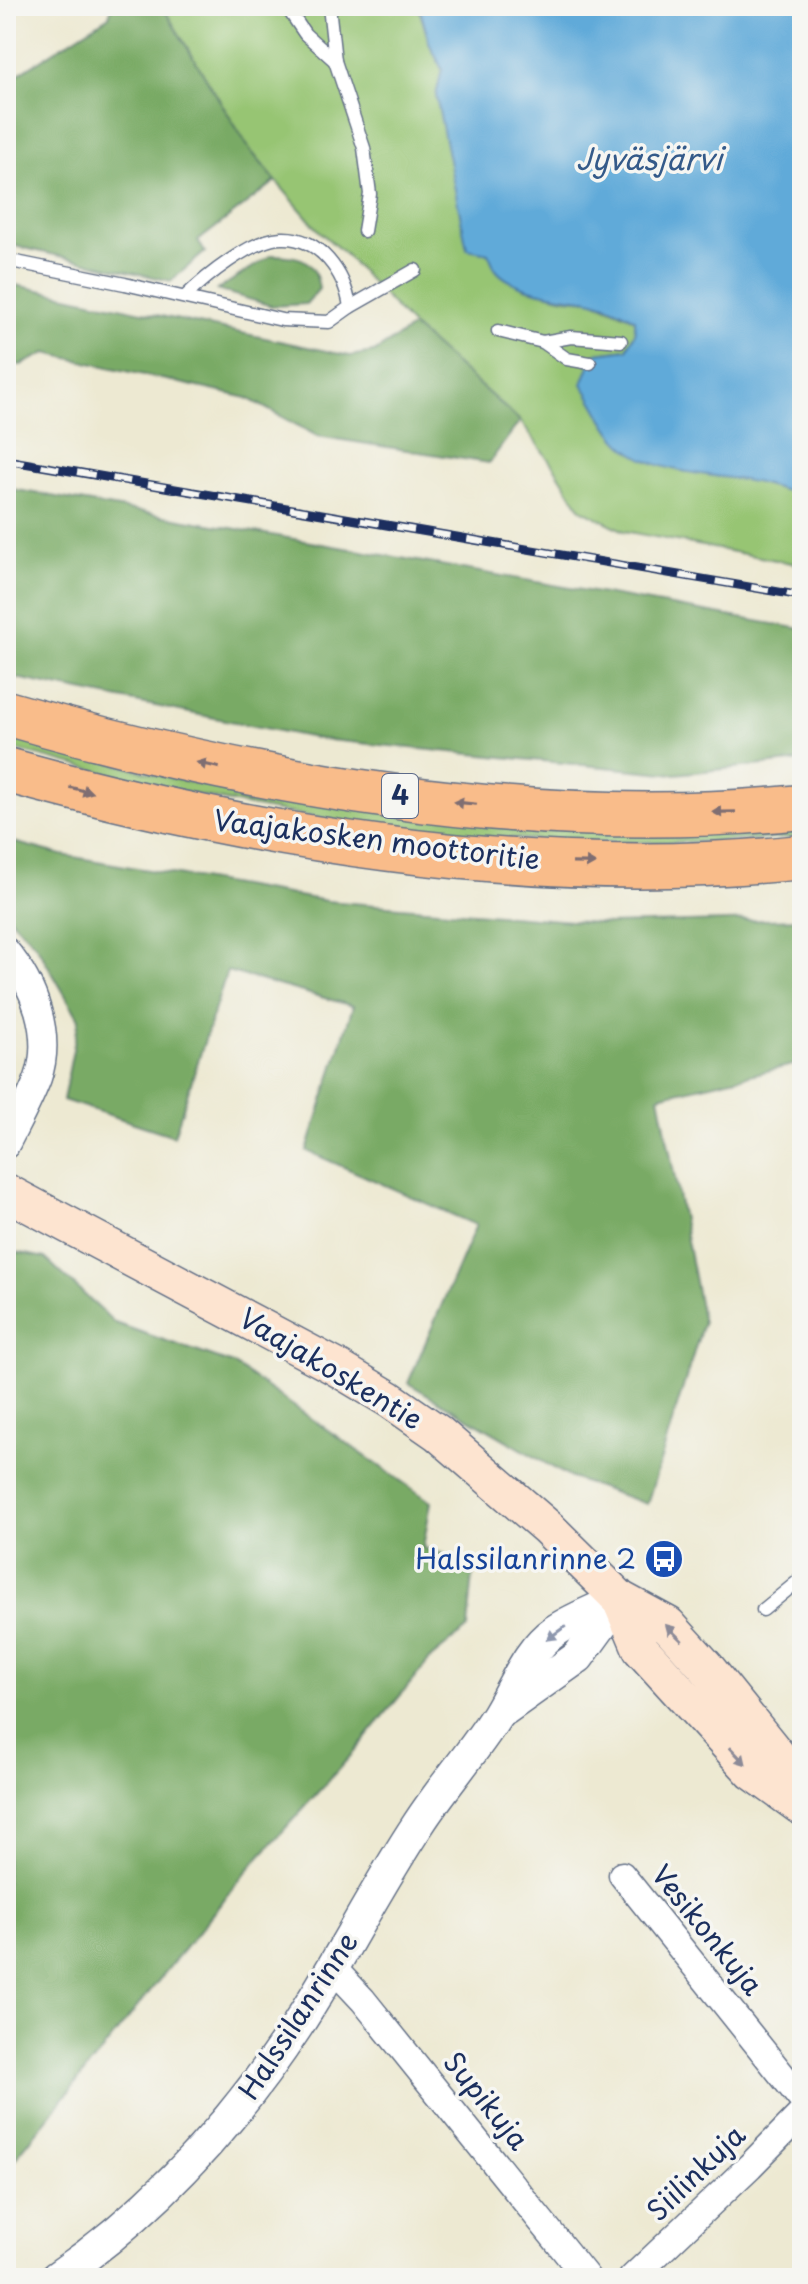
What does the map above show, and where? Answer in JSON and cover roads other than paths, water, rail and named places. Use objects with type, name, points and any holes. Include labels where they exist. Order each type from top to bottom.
[{"type":"highway","name":"Vaajakosken moottoritie","points":[[6,713],[146,751],[244,773],[379,794],[499,807],[624,814],[755,812],[802,807]]},
{"type":"highway","name":"Vaajakosken moottoritie","points":[[6,770],[190,816],[439,854],[659,865],[802,857]]},
{"type":"main road","name":"Vaajakoskentie","points":[[6,1192],[321,1359],[389,1399],[461,1453],[548,1528],[620,1599],[641,1649],[753,1772],[799,1805]]},
{"type":"street","points":[[6,951],[20,967],[34,995],[43,1044],[39,1076],[6,1145]]},
{"type":"street","name":"Halssilanrinne","points":[[56,2278],[125,2228],[201,2153],[246,2099],[298,2025],[419,1822],[496,1716],[527,1662],[553,1632],[620,1599]]},
{"type":"street","name":"Vesikonkuja","points":[[622,1875],[802,2100]]},
{"type":"street","name":"Supikuja","points":[[332,1967],[363,2000],[587,2278]]},
{"type":"street","name":"Siilinkuja","points":[[632,2278],[802,2113]]},
{"type":"lane","points":[[286,6],[305,34],[335,61]]},
{"type":"lane","points":[[329,6],[335,61],[364,148],[370,194],[364,231]]},
{"type":"lane","points":[[185,297],[209,273],[250,249],[280,238],[305,242],[325,256],[347,286],[350,307]]},
{"type":"lane","points":[[6,260],[282,320],[329,322],[415,270]]},
{"type":"lane","points":[[498,331],[543,342],[567,359],[590,363]]},
{"type":"lane","points":[[543,342],[571,337],[621,341]]},
{"type":"lane","points":[[763,1610],[802,1578]]},
{"type":"water","name":"Jyväsjärvi","points":[[419,6],[802,6],[802,495],[755,482],[674,469],[633,453],[610,430],[582,384],[597,353],[627,349],[635,333],[635,319],[601,303],[540,292],[515,283],[496,270],[488,253],[467,249],[436,96],[442,69],[430,45]]},
{"type":"railway","points":[[6,460],[802,596]]},
{"type":"place","name":"Halssilanrinne 2","points":[[664,1559]]}]
